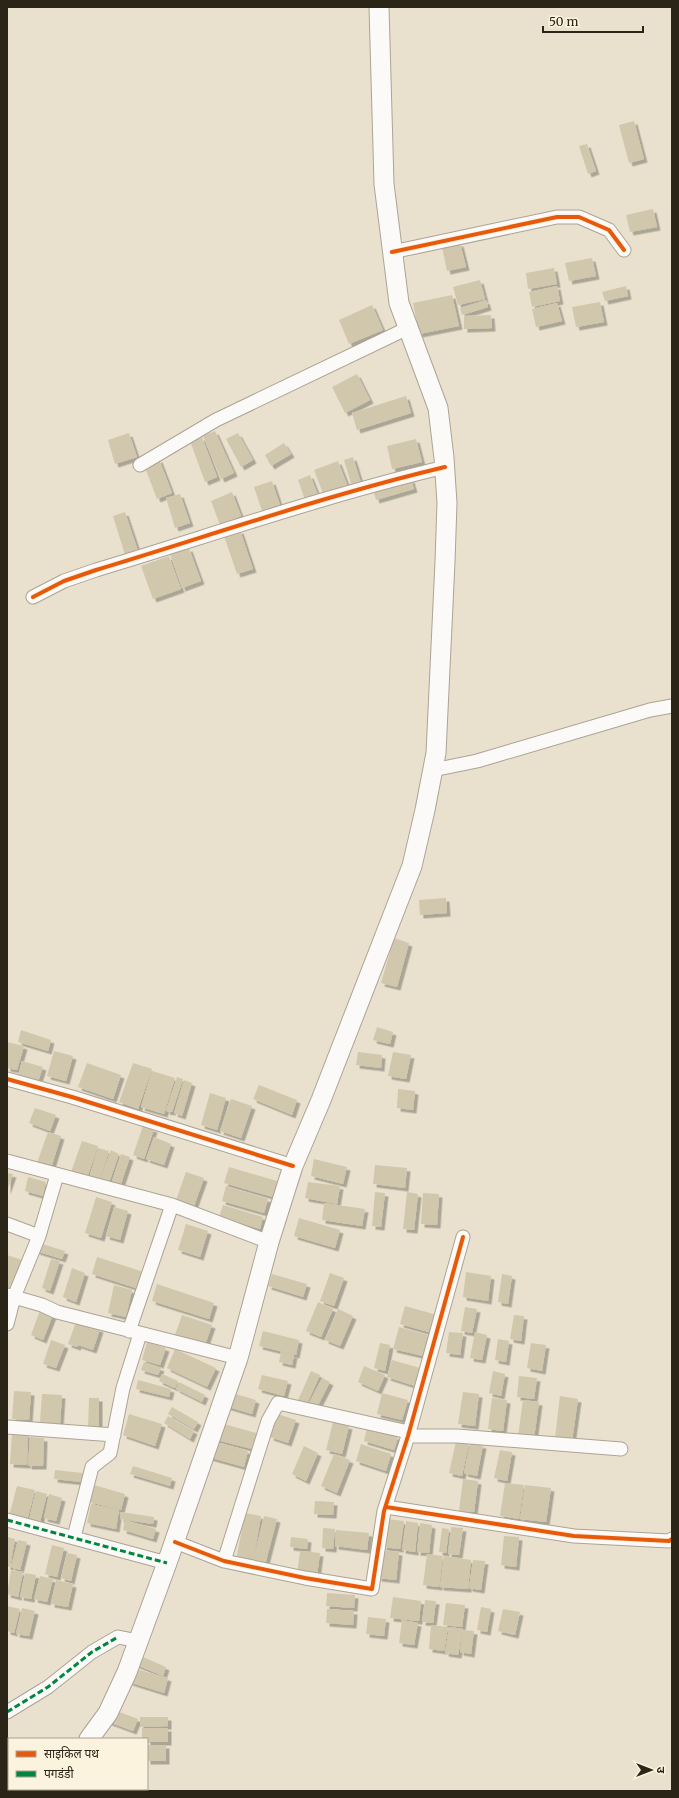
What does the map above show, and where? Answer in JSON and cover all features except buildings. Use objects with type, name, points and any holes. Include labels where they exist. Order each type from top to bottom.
[{"type":"main road","points":[[90,1738],[108,1714],[138,1641],[175,1542],[238,1358],[269,1242],[293,1166],[321,1100],[412,866],[436,753],[447,503],[445,467],[438,408],[398,303],[384,184],[379,7]]},
{"type":"street","points":[[392,252],[557,217],[579,217],[609,230],[624,250]]},
{"type":"street","points":[[140,464],[216,420],[408,328]]},
{"type":"street","points":[[33,597],[64,581],[96,570],[329,498],[445,467]]},
{"type":"street","points":[[433,770],[477,761],[650,710],[672,706]]},
{"type":"street","points":[[7,1079],[72,1097],[293,1166]]},
{"type":"street","points":[[7,1161],[172,1205],[269,1242]]},
{"type":"street","points":[[7,1324],[11,1296],[39,1236],[57,1175]]},
{"type":"street","points":[[74,1538],[92,1468],[110,1453],[122,1388],[135,1333],[172,1205]]},
{"type":"street","points":[[7,1224],[39,1236]]},
{"type":"street","points":[[175,1542],[224,1561],[305,1578],[372,1589],[386,1507],[408,1436],[463,1237]]},
{"type":"street","points":[[11,1296],[42,1305],[58,1312],[135,1333],[238,1358]]},
{"type":"street","points":[[224,1561],[268,1421],[278,1403],[404,1431],[408,1436]]},
{"type":"street","points":[[7,1428],[114,1434]]},
{"type":"street","points":[[408,1436],[457,1436],[621,1449]]},
{"type":"street","points":[[386,1507],[574,1536],[669,1541],[672,1539]]},
{"type":"street","points":[[7,1520],[167,1563]]},
{"type":"street","points":[[7,1712],[48,1687],[92,1652],[118,1637],[138,1641]]},
{"type":"marked path","points":[[7,1520],[167,1563]]},
{"type":"marked path","points":[[7,1712],[48,1687],[92,1652],[118,1637]]},
{"type":"cycle path","points":[[392,252],[557,217],[579,217],[609,230],[624,250]]},
{"type":"cycle path","points":[[33,597],[64,581],[96,570],[357,490],[445,467]]},
{"type":"cycle path","points":[[7,1079],[72,1097],[293,1166]]},
{"type":"cycle path","points":[[175,1542],[224,1561],[305,1578],[372,1589],[384,1511],[408,1436],[463,1237]]},
{"type":"cycle path","points":[[386,1507],[574,1536],[669,1541],[672,1539]]}]
